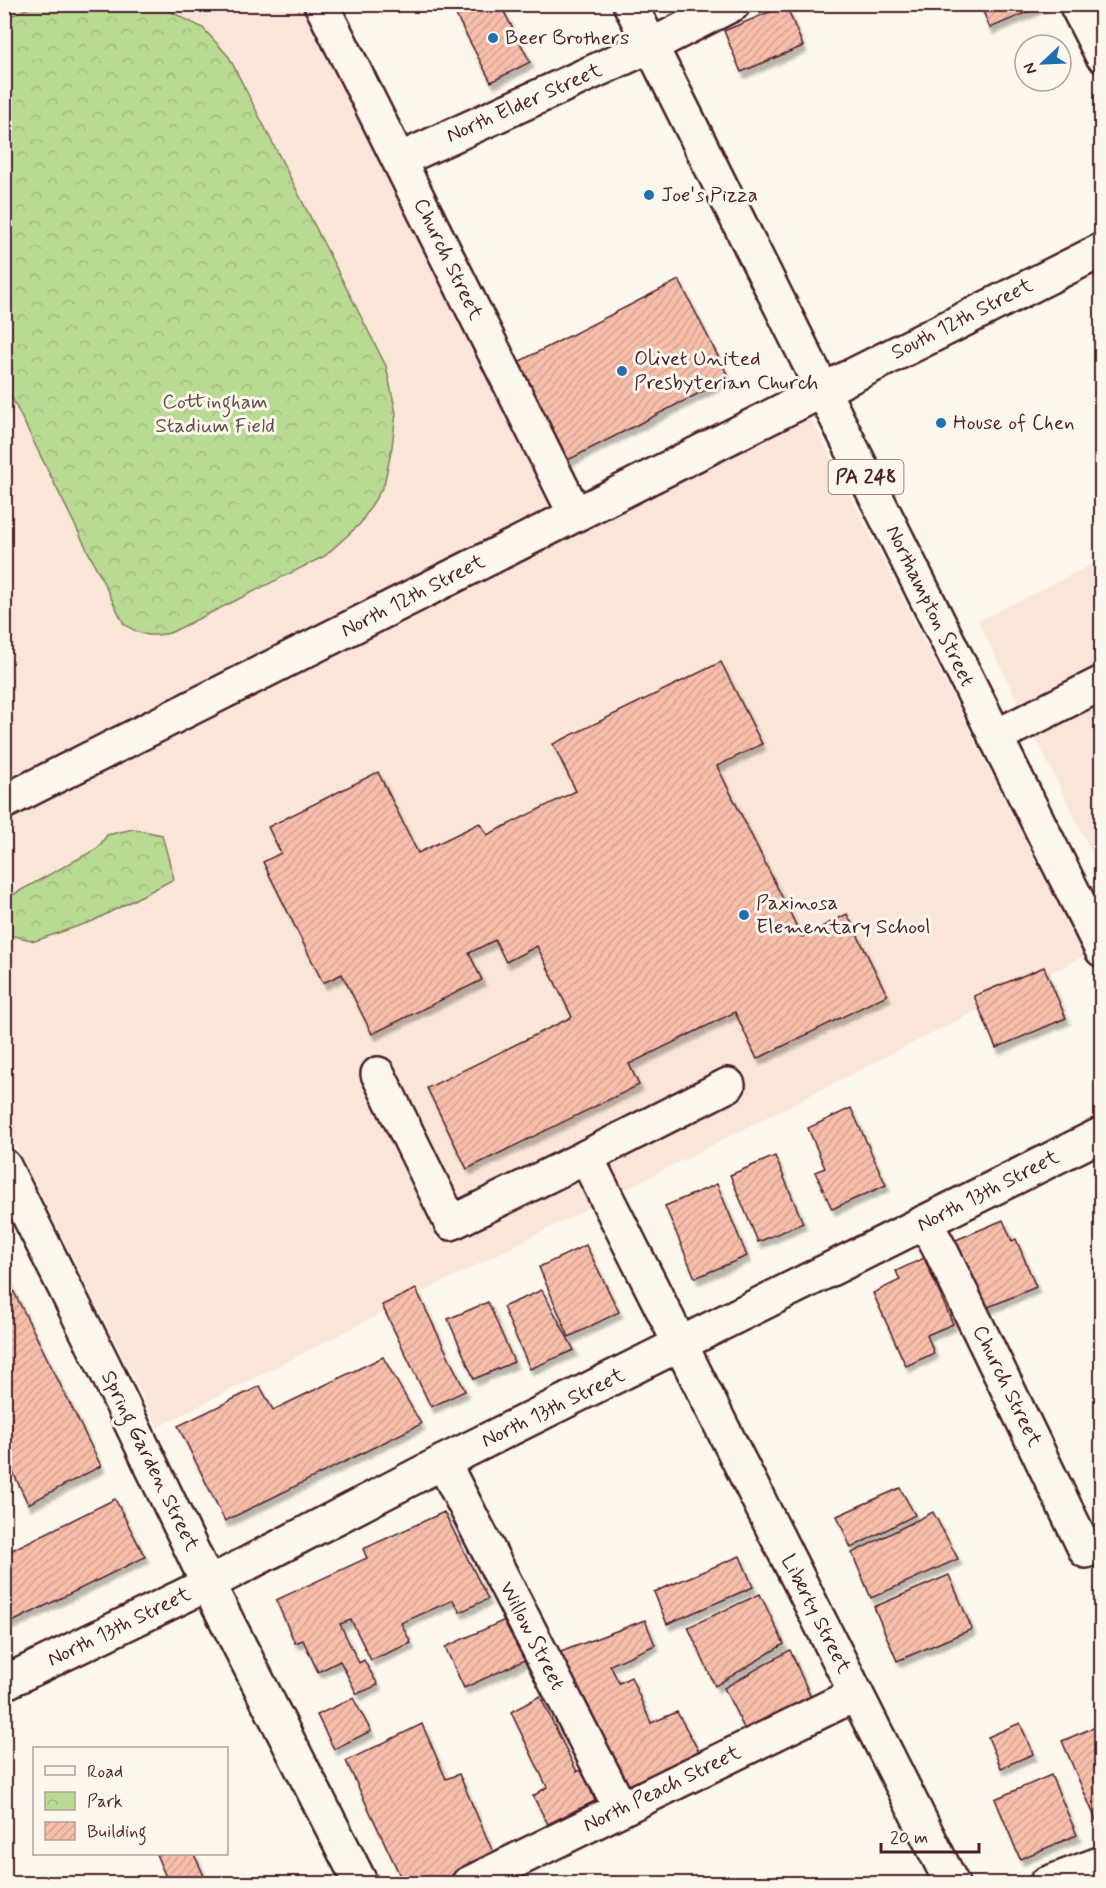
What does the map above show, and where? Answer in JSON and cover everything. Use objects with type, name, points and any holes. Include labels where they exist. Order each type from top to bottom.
[{"type":"street","name":"Church Street","points":[[321,4],[575,514]]},
{"type":"street","name":"Northampton Street","points":[[630,4],[1101,950]]},
{"type":"street","name":"North Elder Street","points":[[399,160],[650,46],[734,4]]},
{"type":"street","points":[[1076,4],[1101,55]]},
{"type":"street","name":"South 12th Street","points":[[822,389],[1101,250]]},
{"type":"street","name":"North 12th Street","points":[[4,802],[822,389]]},
{"type":"street","points":[[995,736],[1101,683]]},
{"type":"street","points":[[378,1074],[450,1223],[728,1085]]},
{"type":"street","name":"North 13th Street","points":[[4,1683],[208,1584],[443,1462],[1101,1134]]},
{"type":"street","name":"Liberty Street","points":[[586,1157],[952,1884]]},
{"type":"street","name":"Spring Garden Street","points":[[4,1166],[98,1354],[208,1584],[361,1884]]},
{"type":"street","name":"Church Street","points":[[925,1222],[1086,1551]]},
{"type":"street","name":"Willow Street","points":[[443,1462],[621,1809]]},
{"type":"street","name":"North Peach Street","points":[[468,1884],[856,1694]]},
{"type":"street","points":[[1046,1884],[1101,1863]]},
{"type":"shaded area","points":[[5,5],[312,5],[572,517],[802,400],[1084,956],[158,1427],[5,1124]]},
{"type":"shaded area","points":[[1101,560],[1101,871],[978,621]]},
{"type":"green space","name":"Cottingham Stadium Field","points":[[156,4],[203,28],[229,57],[386,366],[396,413],[384,485],[360,524],[325,556],[170,633],[151,635],[136,631],[124,624],[5,384],[4,19],[35,5]]},
{"type":"green space","points":[[133,829],[162,835],[174,879],[93,921],[35,941],[5,934],[5,899],[98,848],[107,835]]},
{"type":"building","name":"Beer Brothers","points":[[461,4],[500,4],[530,62],[491,82],[456,15],[463,10]]},
{"type":"building","points":[[980,4],[1046,4],[990,28]]},
{"type":"building","points":[[786,5],[803,46],[741,72],[724,31]]},
{"type":"building","name":"Olivet United Presbyterian Church","points":[[679,280],[729,378],[566,461],[516,363]]},
{"type":"building","points":[[721,662],[762,744],[717,766],[802,937],[847,914],[887,995],[757,1059],[735,1012],[629,1064],[639,1085],[467,1169],[427,1088],[572,1017],[537,946],[506,962],[495,940],[469,953],[482,980],[372,1034],[342,974],[323,983],[263,862],[281,853],[268,827],[378,772],[418,853],[480,823],[487,835],[576,791],[553,744]]},
{"type":"building","points":[[1044,967],[1066,1018],[996,1048],[974,996]]},
{"type":"building","points":[[851,1108],[886,1185],[832,1209],[815,1172],[825,1168],[808,1128]]},
{"type":"building","points":[[775,1156],[803,1223],[758,1242],[730,1175]]},
{"type":"building","points":[[717,1184],[747,1256],[695,1278],[665,1206]]},
{"type":"building","points":[[1003,1220],[1012,1241],[1016,1239],[1036,1287],[979,1311],[949,1243]]},
{"type":"building","points":[[586,1245],[619,1312],[569,1337],[539,1267]]},
{"type":"building","points":[[924,1258],[953,1324],[927,1335],[934,1353],[906,1366],[873,1293],[900,1280],[896,1271]]},
{"type":"building","points":[[4,1272],[101,1466],[28,1504],[4,1453]]},
{"type":"building","points":[[416,1289],[465,1391],[431,1407],[382,1305]]},
{"type":"building","points":[[542,1290],[574,1350],[530,1369],[503,1307]]},
{"type":"building","points":[[488,1302],[514,1362],[474,1379],[448,1319]]},
{"type":"building","points":[[383,1357],[421,1424],[225,1521],[178,1426],[260,1386],[273,1410]]},
{"type":"building","points":[[900,1488],[915,1515],[851,1548],[837,1516]]},
{"type":"building","points":[[115,1499],[145,1557],[4,1626],[4,1554]]},
{"type":"building","points":[[444,1512],[488,1599],[460,1612],[453,1600],[401,1623],[411,1643],[371,1660],[351,1620],[340,1624],[359,1663],[364,1660],[378,1685],[357,1694],[340,1661],[318,1672],[303,1640],[295,1643],[276,1600],[367,1558],[363,1549]]},
{"type":"building","points":[[933,1512],[958,1559],[871,1598],[852,1553]]},
{"type":"building","points":[[740,1556],[753,1587],[667,1624],[654,1592]]},
{"type":"building","points":[[949,1575],[972,1629],[897,1661],[874,1607]]},
{"type":"building","points":[[760,1594],[784,1644],[715,1686],[688,1627]]},
{"type":"building","points":[[507,1619],[525,1660],[464,1688],[445,1647]]},
{"type":"building","points":[[645,1620],[655,1645],[610,1665],[619,1683],[631,1677],[651,1723],[677,1712],[702,1757],[631,1791],[558,1653]]},
{"type":"building","points":[[790,1650],[812,1700],[747,1734],[724,1688]]},
{"type":"building","points":[[540,1696],[577,1772],[582,1769],[595,1801],[548,1824],[533,1796],[547,1787],[511,1712]]},
{"type":"building","points":[[353,1698],[371,1731],[334,1749],[317,1715]]},
{"type":"building","points":[[1020,1723],[1033,1754],[1001,1768],[988,1737]]},
{"type":"building","points":[[422,1724],[446,1779],[459,1774],[496,1859],[441,1884],[404,1884],[346,1761]]},
{"type":"building","points":[[1102,1724],[1102,1820],[1097,1822],[1062,1741]]},
{"type":"building","points":[[1051,1775],[1077,1835],[1020,1859],[995,1799]]},
{"type":"building","points":[[156,1855],[194,1855],[204,1876],[187,1884],[169,1884]]},
{"type":"place","name":"Beer Brothers","points":[[493,38]]},
{"type":"place","name":"Joe's Pizza","points":[[649,195]]},
{"type":"place","name":"Olivet United Presbyterian Church","points":[[622,371]]},
{"type":"place","name":"House of Chen","points":[[941,423]]},
{"type":"place","name":"Paxinosa Elementary School","points":[[744,915]]}]
